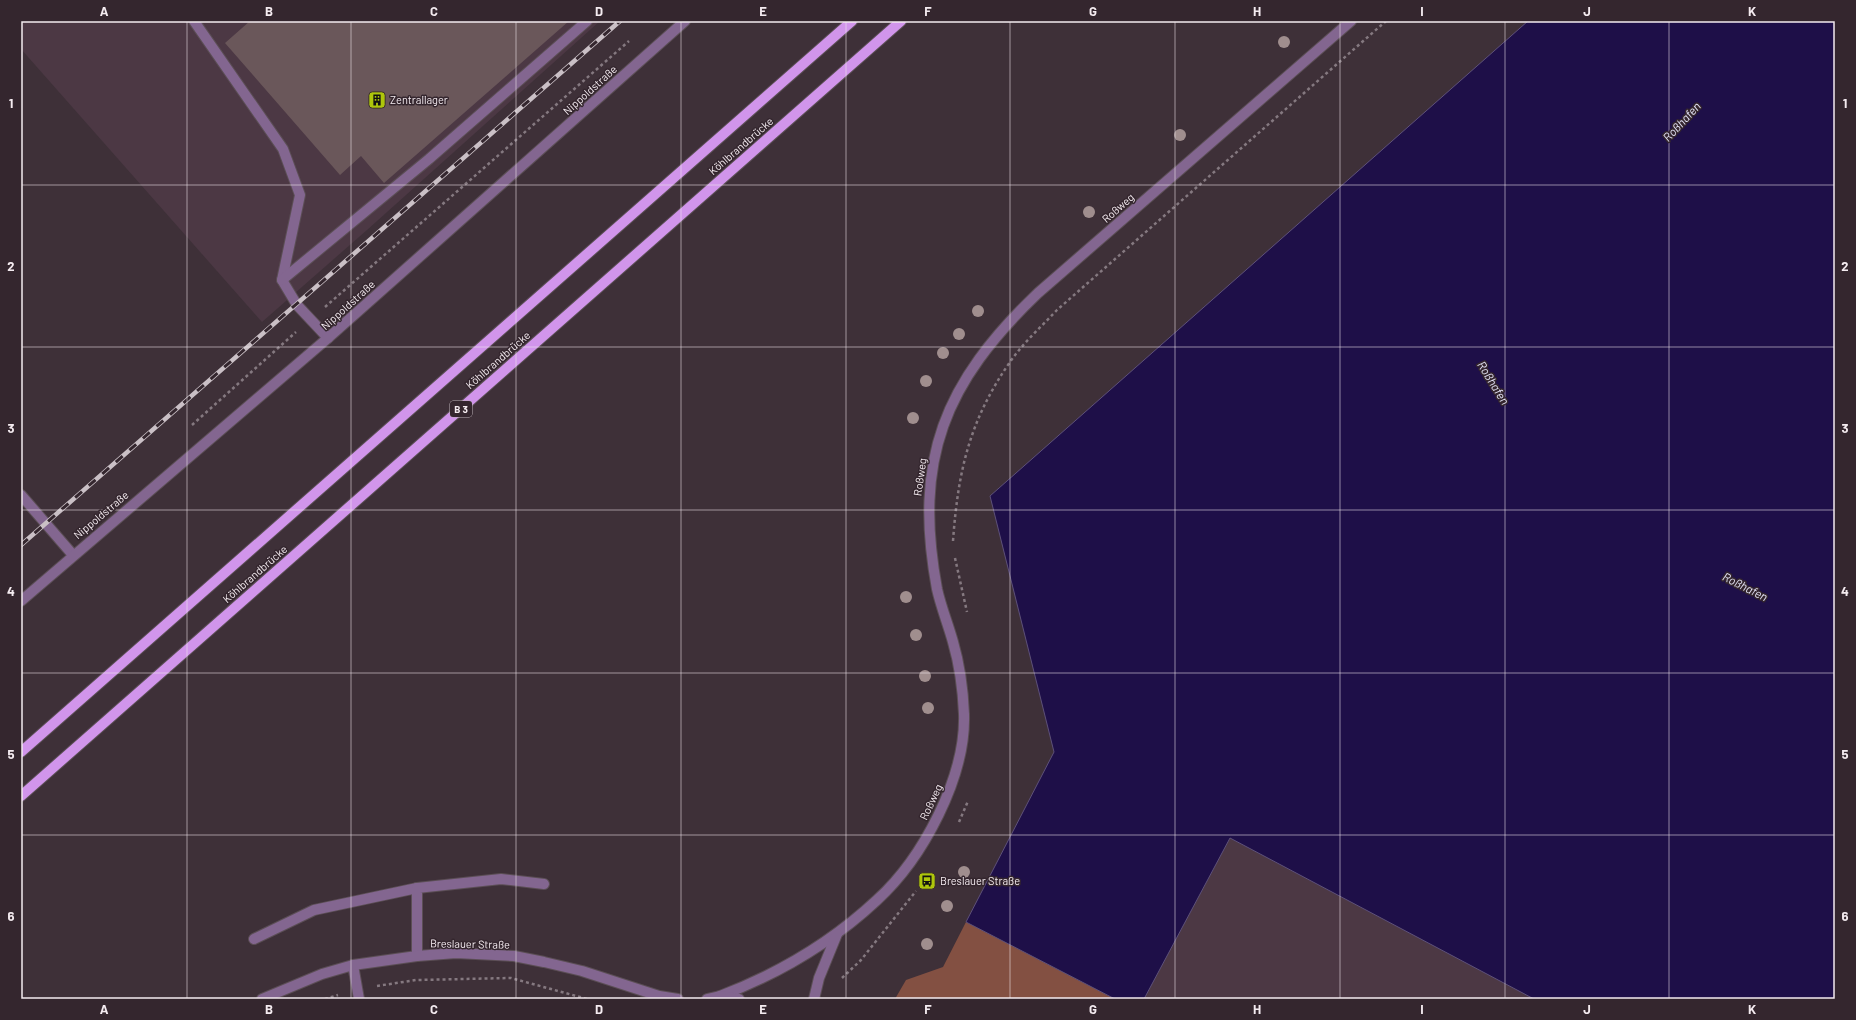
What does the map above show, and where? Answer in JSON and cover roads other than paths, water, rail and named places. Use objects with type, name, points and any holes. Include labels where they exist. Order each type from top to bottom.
[{"type":"main road","name":"Köhlbrandbrücke","points":[[21,752],[852,21]]},
{"type":"main road","name":"Köhlbrandbrücke","points":[[21,796],[901,21]]},
{"type":"street","points":[[194,21],[283,149],[300,195],[282,280],[291,296],[328,338]]},
{"type":"street","points":[[282,280],[429,159],[587,21]]},
{"type":"street","name":"Nippoldstraße","points":[[21,601],[328,338],[685,21]]},
{"type":"street","name":"Roßweg","points":[[721,997],[776,971],[837,934],[879,899],[921,845],[944,806],[958,760],[964,716],[962,680],[954,645],[938,591],[929,539],[928,504],[932,465],[942,428],[951,404],[969,373],[990,343],[1013,316],[1351,21]]},
{"type":"street","points":[[21,495],[73,555]]},
{"type":"street","points":[[254,939],[314,910],[417,888],[501,879],[544,884]]},
{"type":"street","points":[[417,888],[417,956]]},
{"type":"street","points":[[814,999],[818,978],[837,934]]},
{"type":"street","name":"Breslauer Straße","points":[[262,999],[322,974],[353,965],[417,956],[456,954],[514,956],[582,971],[660,996],[678,999]]},
{"type":"street","points":[[353,965],[358,994]]},
{"type":"street","points":[[707,999],[721,997],[739,999]]},
{"type":"water","name":"Roßhafen","points":[[1528,21],[1835,21],[1835,999],[1534,999],[1230,838],[1144,999],[1115,999],[966,922],[1054,752],[990,496]]},
{"type":"railway","points":[[21,545],[620,21]]},
{"type":"place","name":"Zentrallager","points":[[377,100]]},
{"type":"place","name":"Breslauer Straße","points":[[927,881]]}]
